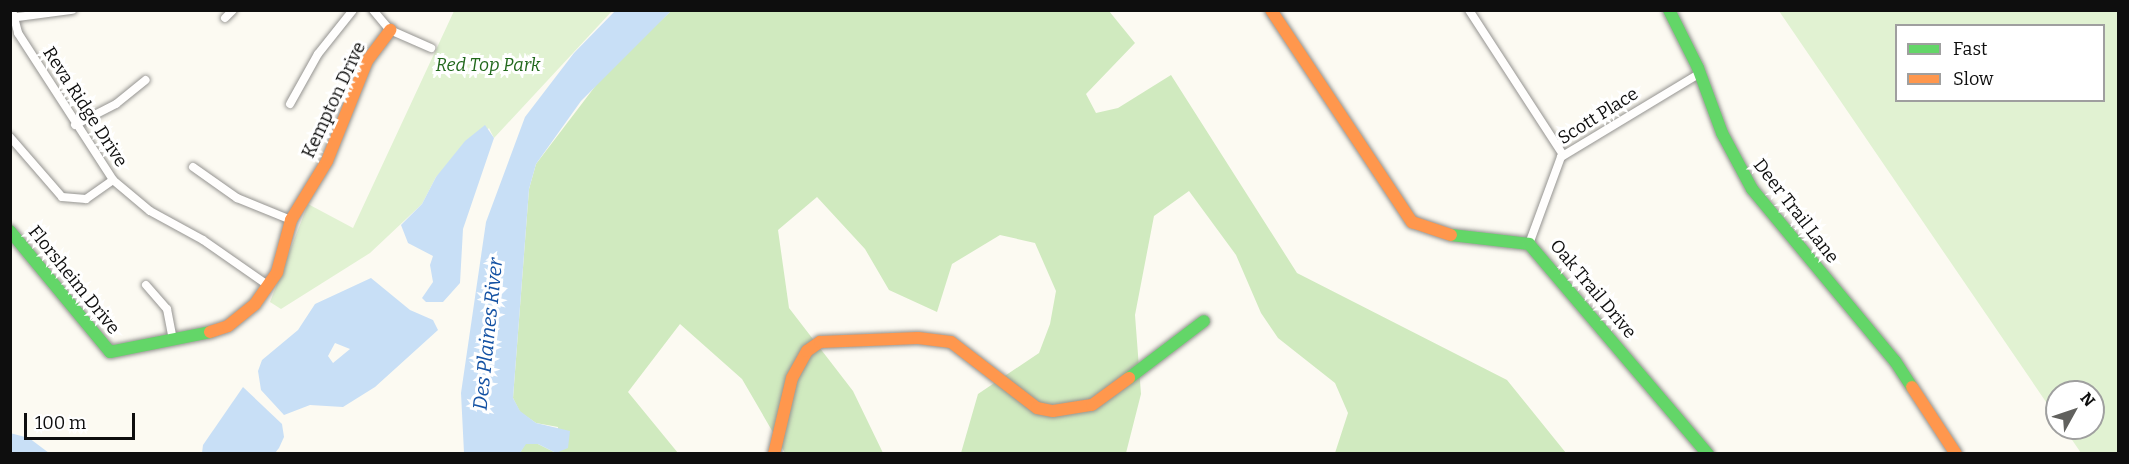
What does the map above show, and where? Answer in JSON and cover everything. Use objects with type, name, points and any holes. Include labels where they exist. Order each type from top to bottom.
[{"type":"street","points":[[12,15],[72,10]]},
{"type":"street","points":[[225,18],[233,10]]},
{"type":"street","points":[[290,104],[318,54],[353,10]]},
{"type":"street","points":[[373,10],[390,30],[431,48]]},
{"type":"street","name":"Oak Trail Drive","points":[[1271,10],[1412,222],[1438,234],[1529,244],[1708,453]]},
{"type":"street","points":[[1469,10],[1563,155]]},
{"type":"street","name":"Deer Trail Lane","points":[[1669,10],[1700,73],[1722,133],[1752,189],[1895,361],[1956,453]]},
{"type":"street","name":"Reva Ridge Drive","points":[[12,15],[18,33],[113,180],[150,211],[194,235],[269,286]]},
{"type":"street","name":"Kempton Drive","points":[[110,352],[203,335],[228,326],[241,317],[269,286],[283,259],[291,220],[327,161],[367,62],[390,30]]},
{"type":"street","name":"Scott Place","points":[[1529,244],[1555,167],[1563,155],[1700,73]]},
{"type":"street","points":[[75,124],[116,104],[146,80]]},
{"type":"street","points":[[10,136],[62,197],[86,199],[113,180]]},
{"type":"street","points":[[193,167],[237,198],[291,220]]},
{"type":"street","name":"Florsheim Drive","points":[[10,231],[110,352]]},
{"type":"street","points":[[146,285],[167,309],[173,340]]},
{"type":"street","points":[[774,453],[792,378],[807,351],[820,342],[918,338],[951,342],[1037,408],[1053,411],[1092,405],[1204,321]]},
{"type":"green space","name":"Red Top Park","points":[[454,11],[612,11],[494,138],[489,128],[436,177],[422,204],[370,253],[281,309],[270,302],[308,204],[353,228]]},
{"type":"green space","points":[[671,11],[1109,11],[1135,43],[1086,94],[1096,113],[1118,108],[1171,75],[1297,273],[1507,380],[1566,453],[1335,453],[1348,413],[1335,383],[1278,338],[1261,313],[1236,255],[1189,191],[1154,216],[1135,315],[1141,394],[1126,453],[961,453],[978,394],[1039,353],[1050,324],[1056,291],[1035,243],[1000,235],[952,264],[937,312],[889,290],[865,249],[817,197],[778,230],[789,308],[853,391],[883,453],[785,453],[742,379],[680,324],[628,392],[678,453],[556,453],[558,427],[536,423],[520,412],[513,398],[529,189],[536,164],[606,72]]},
{"type":"green space","points":[[1779,11],[2118,11],[2118,453],[2081,453],[2072,440],[2105,440],[2105,380],[2045,380],[2045,400]]},
{"type":"green space","points":[[525,444],[538,444],[556,453],[520,453]]},
{"type":"water","name":"Des Plaines River","points":[[615,11],[671,11],[581,101],[536,164],[529,189],[513,398],[520,411],[536,423],[570,431],[568,448],[556,453],[538,444],[526,444],[520,453],[464,453],[461,393],[486,222],[525,117],[574,53]]},
{"type":"water","points":[[485,125],[494,138],[463,229],[460,283],[443,302],[426,302],[422,298],[433,282],[430,265],[433,256],[408,243],[401,225],[422,204],[436,177],[465,141]]},
{"type":"water","points":[[371,278],[410,310],[433,320],[438,330],[375,387],[343,407],[310,405],[284,415],[261,390],[258,371],[262,360],[298,330],[315,304]],"holes":[[[335,343],[350,349],[333,363],[328,356]]]},
{"type":"water","points":[[243,387],[282,424],[284,437],[279,448],[275,453],[202,453],[203,445]]},
{"type":"water","points":[[10,433],[29,438],[49,453],[11,453]]},
{"type":"traffic: fast","points":[[1669,10],[1698,68],[1722,133],[1752,189],[1895,361],[1912,387]]},
{"type":"traffic: fast","points":[[10,231],[110,352],[210,332]]},
{"type":"traffic: fast","points":[[1451,235],[1529,244],[1708,454]]},
{"type":"traffic: fast","points":[[1129,378],[1204,321]]},
{"type":"traffic: slow","points":[[1271,10],[1412,222],[1451,235]]},
{"type":"traffic: slow","points":[[210,332],[228,326],[255,304],[277,272],[291,220],[327,161],[367,61],[390,30]]},
{"type":"traffic: slow","points":[[774,454],[792,378],[807,351],[820,342],[918,338],[951,342],[1037,408],[1053,411],[1092,405],[1129,378]]},
{"type":"traffic: slow","points":[[1912,387],[1956,454]]}]
